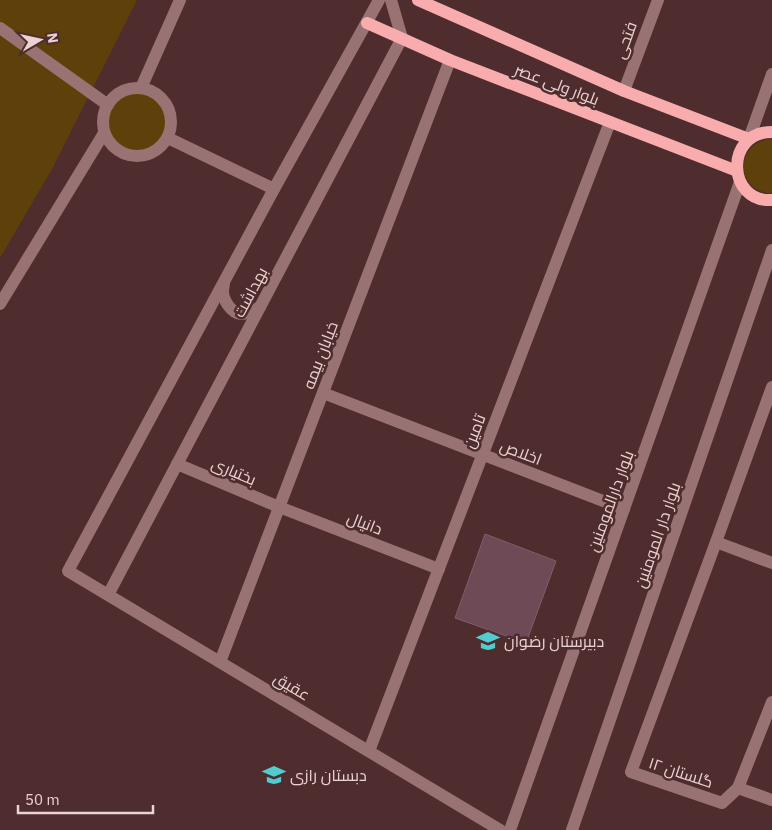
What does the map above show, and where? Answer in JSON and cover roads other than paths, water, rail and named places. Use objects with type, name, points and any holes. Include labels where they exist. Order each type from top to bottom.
[{"type":"main road","name":"بلوار ولی عصر","points":[[418,0],[624,91],[749,139]]},
{"type":"main road","name":"بلوار ولی عصر","points":[[367,23],[450,60],[610,122],[738,177]]},
{"type":"main road","points":[[772,132],[759,134],[749,139],[741,148],[737,159],[738,177],[748,192],[757,198],[772,200]]},
{"type":"street","points":[[140,88],[180,0]]},
{"type":"street","name":"بهداشت","points":[[68,571],[274,189],[380,0]]},
{"type":"street","points":[[391,0],[402,38]]},
{"type":"street","name":"فتحی","points":[[624,91],[658,0]]},
{"type":"street","points":[[0,28],[108,105]]},
{"type":"street","name":"بهداشت","points":[[108,595],[402,38]]},
{"type":"street","name":"خیابان بیمه","points":[[220,662],[450,60]]},
{"type":"street","points":[[749,139],[772,74]]},
{"type":"street","points":[[129,88],[140,88],[151,90],[160,97],[167,106],[171,116],[172,127],[168,138],[161,147],[152,154],[140,157],[129,156],[118,151],[104,133],[102,121],[105,110],[111,100],[119,93],[129,88]]},
{"type":"street","name":"تامین","points":[[369,751],[610,122]]},
{"type":"street","points":[[0,304],[104,133]]},
{"type":"street","points":[[168,138],[274,189]]},
{"type":"street","name":"بلوار دارالمومنین","points":[[510,830],[624,509],[738,177]]},
{"type":"street","name":"بلوار دار المومنین","points":[[572,830],[772,250]]},
{"type":"street","points":[[225,280],[223,292],[230,308],[244,314],[260,307]]},
{"type":"street","points":[[772,386],[716,542],[772,563]]},
{"type":"street","name":"اخلاص","points":[[323,392],[624,509]]},
{"type":"street","name":"بختیاری","points":[[177,464],[279,507]]},
{"type":"street","name":"دانیال","points":[[279,507],[439,569]]},
{"type":"street","name":"گلستان ۱۲","points":[[716,542],[631,772],[722,802],[738,788]]},
{"type":"street","name":"عقیق","points":[[68,571],[500,830]]},
{"type":"street","points":[[772,702],[738,788],[772,800]]},
{"type":"place","name":"دبیرستان رضوان","points":[[488,641]]},
{"type":"place","name":"دبستان رازی","points":[[274,775]]}]
